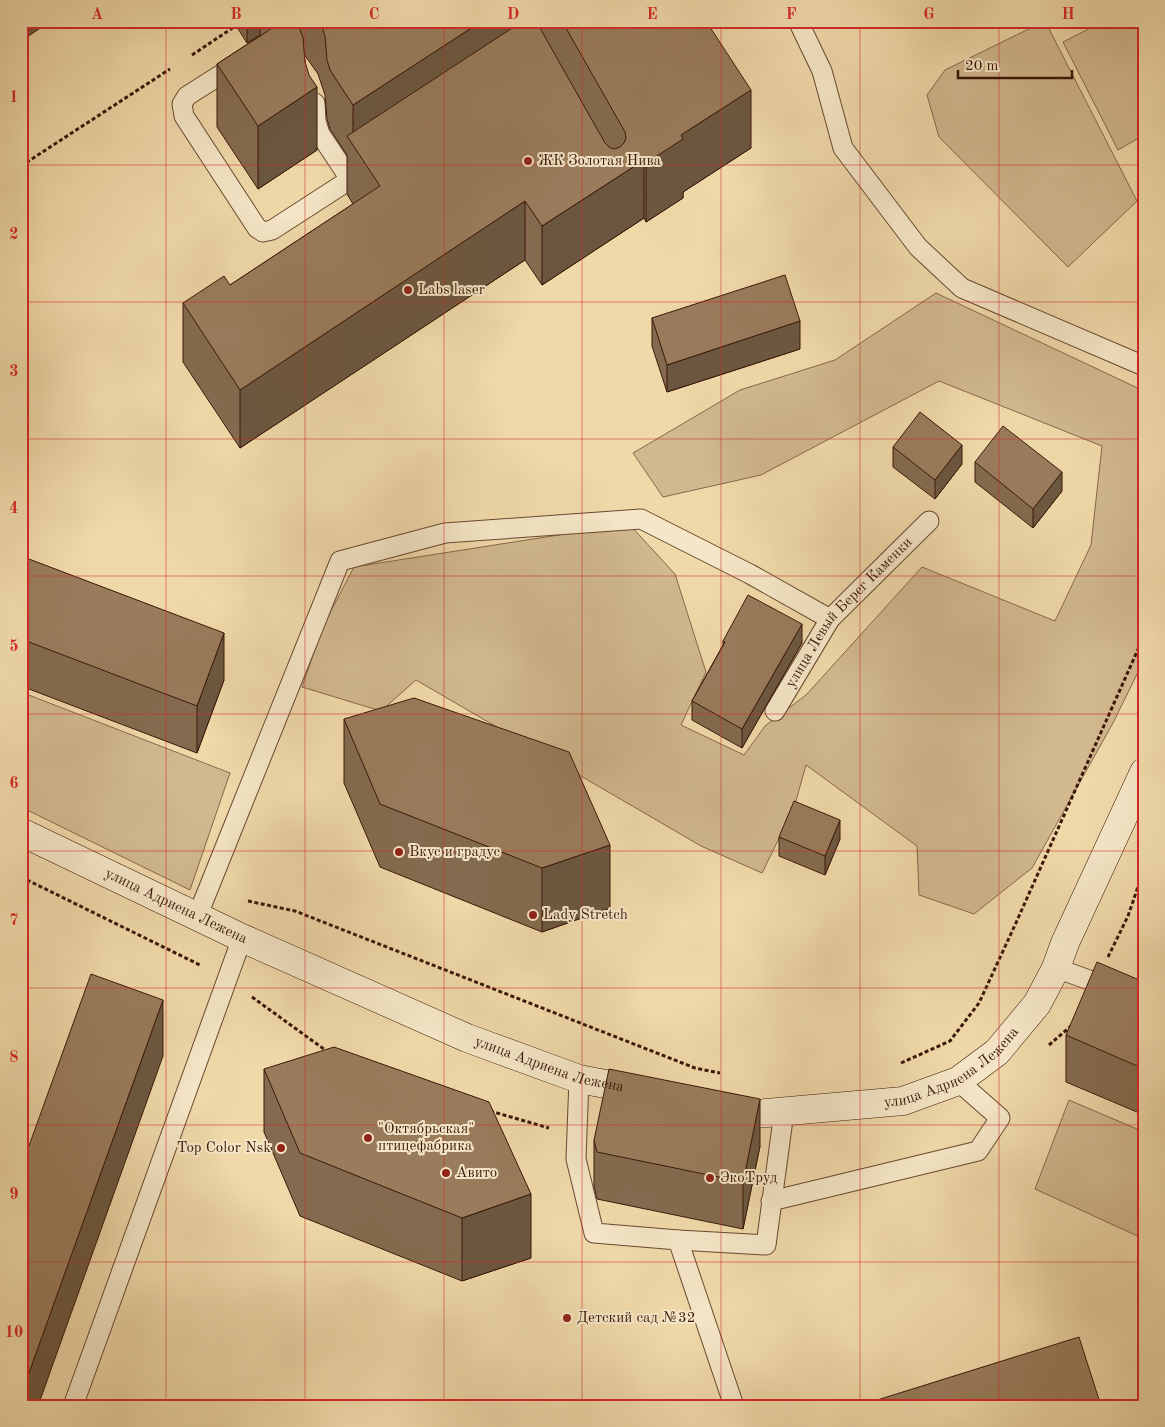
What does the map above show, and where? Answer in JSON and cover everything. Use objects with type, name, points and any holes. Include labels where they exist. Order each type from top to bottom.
[{"type":"street","name":"улица Адриена Лежена","points":[[696,1102],[755,1114],[784,1112],[903,1101],[958,1081],[997,1052],[1037,1004],[1056,968],[1065,943],[1144,772]]},
{"type":"street","name":"улица Адриена Лежена","points":[[21,832],[202,905],[242,938],[467,1038],[579,1079],[667,1096]]},
{"type":"lane","points":[[798,21],[822,71],[843,148],[918,247],[962,288],[1144,366]]},
{"type":"lane","points":[[254,53],[186,96],[182,104],[184,116],[256,228],[263,232],[272,230],[381,159]]},
{"type":"lane","points":[[312,88],[317,127],[350,179]]},
{"type":"lane","points":[[202,905],[340,561],[445,533],[641,519],[750,574],[830,619]]},
{"type":"lane","name":"улица Левый Берег Каменки","points":[[775,711],[830,619],[930,521]]},
{"type":"lane","points":[[73,1406],[242,938]]},
{"type":"lane","points":[[1056,968],[1144,1000]]},
{"type":"lane","points":[[579,1079],[576,1159],[594,1233],[766,1245],[784,1112]]},
{"type":"lane","points":[[771,1201],[978,1151],[1000,1118],[958,1081]]},
{"type":"lane","points":[[678,1240],[734,1406]]},
{"type":"path","points":[[187,58],[243,21]]},
{"type":"path","points":[[21,166],[178,64]]},
{"type":"path","points":[[893,1067],[950,1041],[979,1003],[1144,636]]},
{"type":"path","points":[[1128,916],[1144,869]]},
{"type":"path","points":[[202,905],[295,911],[695,1068],[723,1073]]},
{"type":"shaded area","points":[[1045,21],[1137,201],[1068,267],[939,137],[927,95],[945,70]]},
{"type":"shaded area","points":[[1104,21],[1144,21],[1144,135],[1118,150],[1063,42]]},
{"type":"shaded area","points":[[936,293],[1144,391],[1144,660],[1113,723],[1032,868],[974,914],[919,895],[917,846],[806,765],[794,808],[762,873],[701,846],[416,680],[381,711],[302,687],[323,626],[354,567],[629,524],[675,574],[706,672],[681,725],[744,755],[765,726],[806,695],[922,567],[1055,621],[1091,545],[1102,446],[939,381],[761,475],[663,497],[633,453],[740,390],[835,360]]},
{"type":"shaded area","points":[[21,692],[230,773],[190,890],[21,807]]},
{"type":"shaded area","points":[[1069,1100],[1144,1132],[1144,1239],[1035,1189]]},
{"type":"building","points":[[274,21],[297,21],[303,38],[305,62],[309,75],[317,87],[258,126],[217,64],[277,25]]},
{"type":"building","points":[[320,21],[482,21],[353,105],[330,70],[327,60],[325,36]]},
{"type":"building","points":[[523,21],[536,21],[605,143],[614,149],[624,143],[626,138],[625,132],[562,21],[706,21],[751,90],[681,135],[683,139],[646,163],[644,160],[542,226],[525,201],[240,390],[183,303],[224,276],[230,285],[380,186],[347,136]]},
{"type":"building","points":[[785,275],[800,321],[667,365],[652,318]]},
{"type":"building","points":[[920,412],[962,445],[935,480],[893,447]]},
{"type":"building","points":[[1003,426],[1062,472],[1033,509],[975,462]]},
{"type":"building","points":[[21,556],[224,633],[197,706],[21,639]]},
{"type":"building","points":[[748,595],[802,624],[742,729],[692,701],[725,642],[723,641]]},
{"type":"building","points":[[414,698],[569,752],[610,845],[542,868],[380,804],[344,719]]},
{"type":"building","points":[[794,801],[840,820],[825,856],[779,837]]},
{"type":"building","points":[[1097,962],[1144,982],[1144,1069],[1066,1035]]},
{"type":"building","points":[[91,974],[163,1000],[21,1395],[21,1168]]},
{"type":"building","points":[[334,1047],[489,1102],[531,1194],[462,1218],[300,1153],[264,1069]]},
{"type":"building","points":[[609,1069],[760,1099],[743,1182],[597,1152],[594,1140]]},
{"type":"building","points":[[1079,1337],[1101,1406],[875,1406],[874,1401]]},
{"type":"place","name":"ЖК Золотая Нива","points":[[528,161]]},
{"type":"place","name":"Labs laser","points":[[408,290]]},
{"type":"place","name":"Вкус и градус","points":[[399,852]]},
{"type":"place","name":"Lady Stretch","points":[[533,915]]},
{"type":"place","name":"\"Октябрьская\" птицефабрика","points":[[368,1138]]},
{"type":"place","name":"Top Color Nsk","points":[[281,1148]]},
{"type":"place","name":"Авито","points":[[446,1173]]},
{"type":"place","name":"ЭкоТруд","points":[[710,1178]]},
{"type":"place","name":"Детский сад №32","points":[[567,1318]]}]
